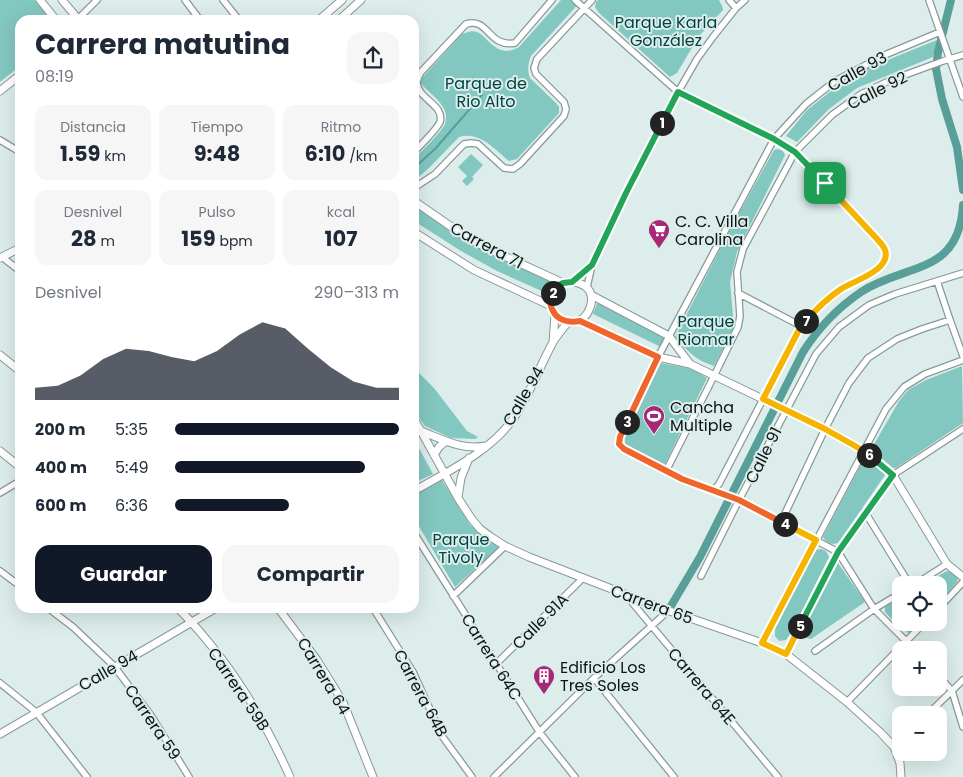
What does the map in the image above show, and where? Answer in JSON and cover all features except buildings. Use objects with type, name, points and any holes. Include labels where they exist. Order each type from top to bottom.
[{"type":"street","points":[[40,0],[52,15]]},
{"type":"street","points":[[62,0],[75,15]]},
{"type":"street","points":[[83,15],[97,0]]},
{"type":"street","points":[[185,0],[196,15]]},
{"type":"street","points":[[223,0],[235,15]]},
{"type":"street","points":[[325,15],[342,0]]},
{"type":"street","points":[[344,15],[361,0]]},
{"type":"street","points":[[419,76],[421,72],[466,24],[472,22],[480,24],[500,42],[508,44],[515,42],[552,0]]},
{"type":"street","points":[[575,0],[678,92],[774,139],[795,152],[885,249],[886,256],[877,270],[843,288],[816,309],[801,326],[766,400],[719,484],[713,491]]},
{"type":"street","points":[[419,185],[435,174],[464,144],[478,144],[504,168],[513,169],[520,164],[564,116],[566,109],[564,102],[536,74],[534,68],[537,59],[592,0]]},
{"type":"street","points":[[729,0],[736,8]]},
{"type":"street","points":[[580,321],[587,316],[590,309],[591,296],[587,287],[592,265],[626,193],[697,59],[712,37],[745,0]]},
{"type":"street","points":[[928,0],[943,42],[947,60],[963,97]]},
{"type":"street","name":"Calle 93","points":[[666,471],[624,449],[619,444],[620,437],[658,357],[774,139],[806,104],[835,81],[887,54],[940,33]]},
{"type":"street","name":"Calle 92","points":[[666,471],[738,327],[740,316],[737,272],[743,250],[795,152],[832,114],[861,94],[928,66],[963,55]]},
{"type":"street","points":[[0,91],[15,79]]},
{"type":"street","points":[[419,90],[438,109],[440,116],[439,124],[419,146]]},
{"type":"street","points":[[0,140],[15,149]]},
{"type":"street","name":"Carrera 71","points":[[419,205],[458,232],[481,245],[563,283]]},
{"type":"street","name":"Carrera 71","points":[[419,235],[474,270],[550,306]]},
{"type":"street","points":[[15,251],[1,258],[15,268]]},
{"type":"street","points":[[572,282],[592,265]]},
{"type":"street","name":"Calle 91","points":[[701,576],[736,499],[784,408],[816,354],[839,327],[869,305],[895,294],[963,273]]},
{"type":"street","points":[[937,281],[963,356]]},
{"type":"street","points":[[587,287],[572,282],[563,283],[555,289],[550,301],[550,306],[555,315],[568,322],[580,321],[658,357],[690,364],[784,408],[864,451],[893,475],[947,564],[963,577]]},
{"type":"street","points":[[738,293],[801,326]]},
{"type":"street","points":[[591,296],[669,336],[690,364]]},
{"type":"street","name":"Calle 94","points":[[553,342],[555,315]]},
{"type":"street","points":[[781,522],[849,383],[868,358],[896,340],[950,320]]},
{"type":"street","name":"Calle 94","points":[[419,488],[445,474],[498,437],[516,414],[553,342],[568,322]]},
{"type":"street","points":[[0,355],[15,366]]},
{"type":"street","points":[[762,643],[886,409],[904,387],[925,374],[963,360]]},
{"type":"street","name":"Carrera 65","points":[[419,428],[471,518],[480,529],[491,537],[505,546],[530,557],[668,611],[762,643],[786,654],[847,702],[892,745]]},
{"type":"street","points":[[786,654],[838,552],[893,475],[963,429]]},
{"type":"street","points":[[421,431],[460,446],[475,448],[488,445]]},
{"type":"street","points":[[434,455],[439,446],[446,441]]},
{"type":"street","points":[[0,451],[15,462]]},
{"type":"street","points":[[458,498],[461,478],[469,458]]},
{"type":"street","points":[[666,471],[736,499],[838,552],[874,610],[907,641],[916,631]]},
{"type":"street","points":[[0,493],[15,484]]},
{"type":"street","points":[[865,512],[906,576]]},
{"type":"street","name":"Carrera 64C","points":[[419,541],[540,733],[576,777]]},
{"type":"street","points":[[453,596],[505,546]]},
{"type":"street","points":[[927,576],[947,564]]},
{"type":"street","points":[[0,571],[15,582]]},
{"type":"street","name":"Calle 91A","points":[[496,664],[583,578]]},
{"type":"street","points":[[947,599],[963,582]]},
{"type":"street","name":"Carrera 64E","points":[[625,594],[778,777]]},
{"type":"street","points":[[815,650],[892,599]]},
{"type":"street","points":[[494,777],[594,678],[668,611]]},
{"type":"street","name":"Carrera 59","points":[[54,613],[114,666],[152,717],[190,777]]},
{"type":"street","name":"Carrera 59B","points":[[183,613],[228,668],[266,727],[290,777]]},
{"type":"street","name":"Calle 94","points":[[0,734],[207,613]]},
{"type":"street","name":"Carrera 64","points":[[282,613],[317,660],[343,702],[373,777]]},
{"type":"street","name":"Carrera 64B","points":[[376,613],[413,672],[442,736],[472,777]]},
{"type":"street","points":[[847,702],[892,656]]},
{"type":"street","points":[[594,678],[674,777]]},
{"type":"street","points":[[936,706],[963,680]]},
{"type":"street","points":[[0,683],[36,712],[87,777]]},
{"type":"street","points":[[947,685],[952,691],[963,727]]},
{"type":"street","name":"Carrera 65","points":[[899,761],[901,777]]},
{"type":"green space","points":[[0,0],[35,0],[48,15],[15,15],[15,70],[0,82]]},
{"type":"green space","name":"Parque de Rio Alto","points":[[561,0],[582,0],[531,56],[528,67],[530,78],[556,103],[559,107],[559,113],[517,159],[509,161],[480,139],[467,136],[459,137],[419,177],[419,153],[438,134],[444,126],[446,119],[446,113],[438,100],[421,84],[421,79],[462,34],[471,31],[478,32],[504,51],[519,47]]},
{"type":"green space","name":"Parque Karla González","points":[[598,0],[719,0],[723,10],[701,34],[677,73],[670,77],[599,13],[595,7]]},
{"type":"green space","points":[[937,40],[933,57],[857,88],[829,109],[797,142],[786,136],[807,110],[836,87],[863,70]]},
{"type":"green space","name":"Parque Riomar","points":[[774,150],[783,151],[785,155],[737,252],[730,282],[734,327],[714,366],[707,364],[688,351],[675,337],[732,226]]},
{"type":"green space","points":[[471,154],[483,165],[467,186],[462,181],[467,176],[458,167]]},
{"type":"green space","points":[[419,206],[467,239],[553,282],[553,286],[549,293],[546,293],[497,271],[419,224]]},
{"type":"green space","points":[[598,301],[666,337],[661,347],[593,314]]},
{"type":"green space","points":[[660,363],[693,369],[707,378],[664,466],[625,446],[624,433]]},
{"type":"green space","points":[[962,366],[963,423],[896,468],[893,468],[873,451],[873,446],[899,401],[908,390],[926,380]]},
{"type":"green space","points":[[419,373],[434,388],[467,431],[478,437],[475,439],[451,438],[425,426],[419,418]]},
{"type":"green space","points":[[419,448],[433,474],[419,481]]},
{"type":"green space","points":[[869,457],[885,472],[885,475],[838,543],[829,543],[823,537],[864,459]]},
{"type":"green space","name":"Parque Tivoly","points":[[442,480],[470,525],[499,547],[455,587],[419,526],[419,492]]},
{"type":"green space","points":[[821,549],[826,551],[829,557],[791,633],[786,640],[779,641],[775,636],[775,629],[815,550]]},
{"type":"green space","points":[[838,563],[865,602],[811,639],[807,638],[802,634],[803,629]]},
{"type":"green space","points":[[947,571],[958,578],[957,582],[947,593],[947,576],[938,576]]},
{"type":"green space","points":[[892,603],[892,619],[885,612],[885,607]]},
{"type":"waterway","points":[[951,0],[938,52],[936,69],[942,99],[957,147],[963,190]]},
{"type":"waterway","points":[[419,163],[435,149],[482,95]]},
{"type":"waterway","points":[[668,611],[700,557],[809,343],[836,312],[861,292],[878,283],[927,264],[941,256],[952,244],[959,228],[963,205]]},
{"type":"place","name":"C. C. Villa Carolina","points":[[659,249]]},
{"type":"place","name":"Cancha Multiple","points":[[654,435]]},
{"type":"place","name":"Edificio Los Tres Soles","points":[[544,695]]},
{"type":"route","points":[[678,92],[774,139],[795,152],[825,183],[878,240],[885,249],[886,256],[877,270],[843,288],[816,309],[801,326],[763,399],[825,429],[864,451],[893,475],[838,552],[786,654],[762,643],[816,540],[739,500],[682,479],[624,449],[619,444],[620,437],[658,357],[580,321],[568,322],[559,318],[550,306],[550,301],[555,289],[559,285],[572,282],[592,265],[626,193],[678,92]]}]
